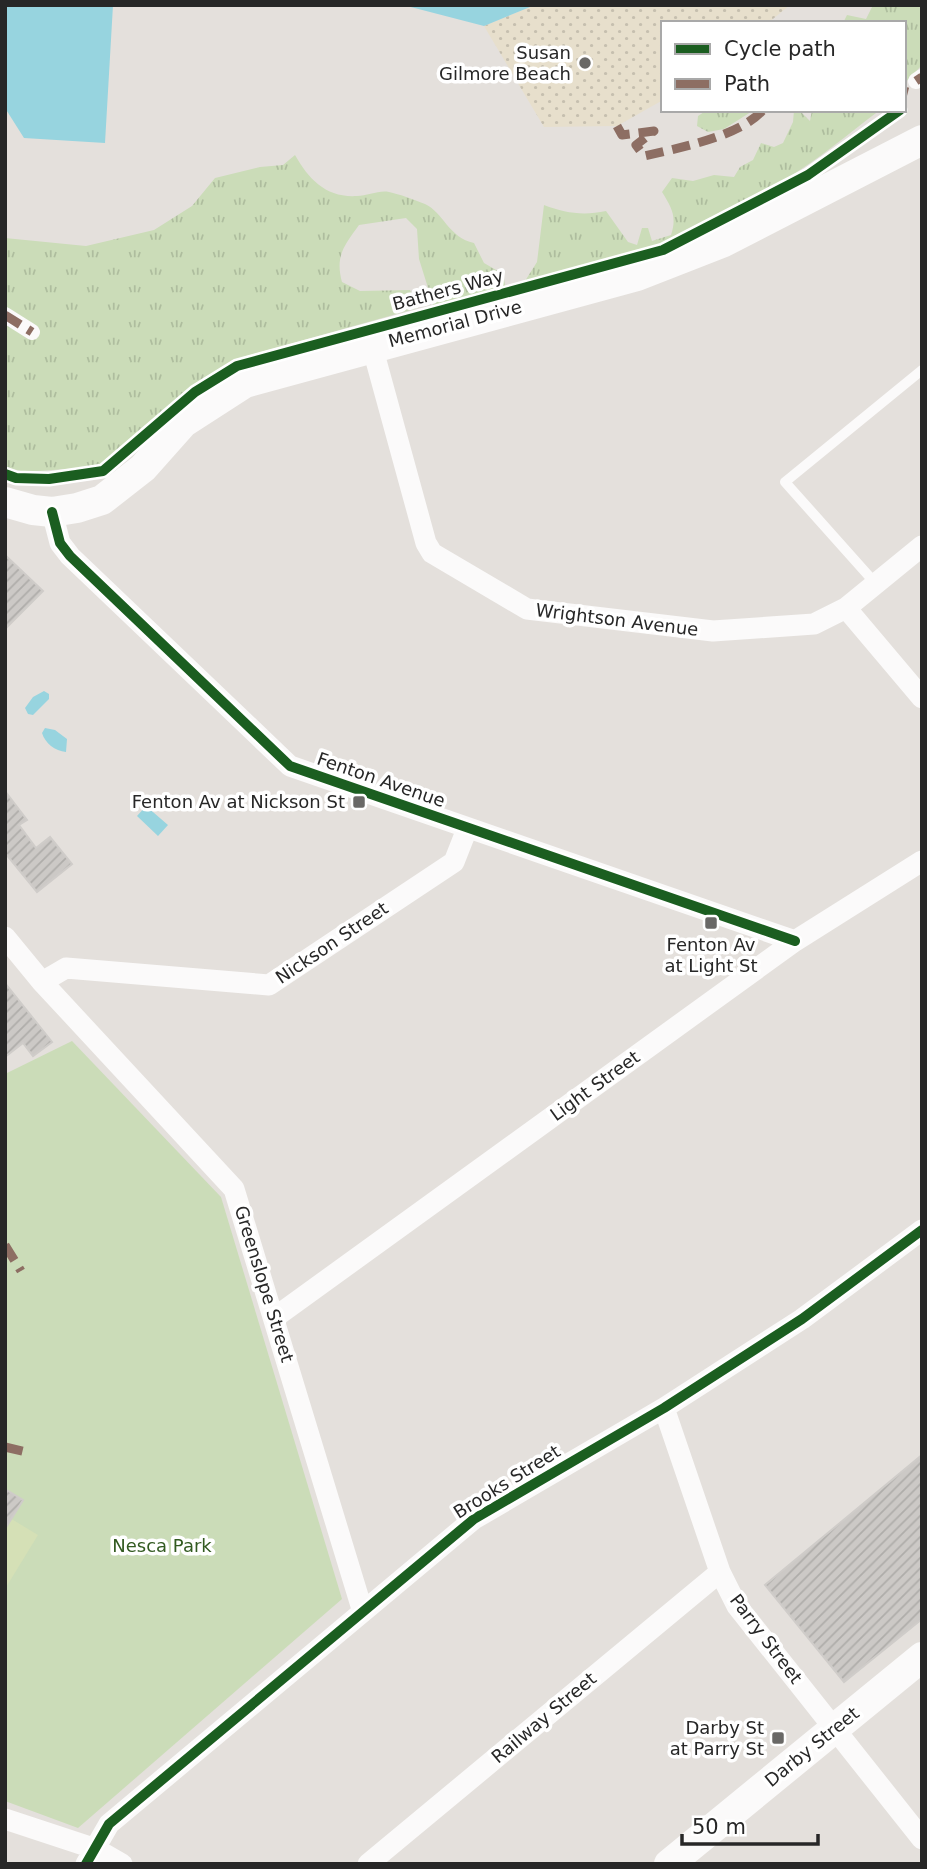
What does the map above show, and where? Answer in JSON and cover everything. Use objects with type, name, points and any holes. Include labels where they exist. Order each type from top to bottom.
[{"type":"main road","name":"Memorial Drive","points":[[5,502],[52,512],[102,500],[143,468],[183,423],[245,383],[372,346],[637,276],[724,242],[922,140]]},
{"type":"main road","name":"Darby Street","points":[[669,1864],[922,1657]]},
{"type":"street","points":[[5,315],[32,332]]},
{"type":"street","name":"Wrightson Avenue","points":[[372,346],[426,543],[432,553],[527,609],[713,631],[814,624],[846,608],[922,546]]},
{"type":"street","name":"Fenton Avenue","points":[[52,512],[60,543],[70,556],[290,766],[795,941]]},
{"type":"street","points":[[846,608],[922,698]]},
{"type":"street","name":"Nickson Street","points":[[42,982],[66,968],[269,985],[454,862],[467,829]]},
{"type":"street","name":"Light Street","points":[[274,1318],[795,941],[922,861]]},
{"type":"street","name":"Greenslope Street","points":[[5,937],[42,982],[234,1189],[362,1609]]},
{"type":"street","name":"Brooks Street","points":[[91,1856],[109,1824],[362,1609],[474,1519],[664,1408],[802,1319],[922,1230]]},
{"type":"street","name":"Parry Street","points":[[664,1408],[720,1572],[737,1606],[922,1839]]},
{"type":"street","name":"Railway Street","points":[[368,1864],[720,1572]]},
{"type":"street","points":[[5,1819],[91,1856],[122,1864]]},
{"type":"lane","points":[[876,584],[785,482],[922,370]]},
{"type":"green space","points":[[873,5],[922,5],[922,65],[906,82],[906,21],[844,21],[847,15],[866,19]]},
{"type":"green space","points":[[704,112],[751,112],[724,129],[708,132],[697,126],[698,116]]},
{"type":"green space","points":[[794,112],[801,112],[810,121],[812,112],[877,112],[797,172],[692,230],[626,256],[559,275],[525,281],[537,262],[544,205],[574,213],[606,211],[628,242],[637,245],[642,228],[648,228],[652,241],[671,235],[674,223],[672,213],[662,192],[672,178],[693,181],[714,175],[734,177],[740,167],[753,160],[761,143],[774,147],[783,143],[793,122]]},
{"type":"green space","points":[[295,155],[306,172],[320,186],[337,194],[357,196],[389,192],[425,204],[458,236],[474,243],[484,263],[503,274],[506,289],[434,307],[419,259],[417,229],[406,218],[359,225],[340,258],[342,282],[360,291],[410,290],[418,308],[243,357],[187,391],[122,452],[94,467],[25,472],[5,467],[5,238],[86,246],[154,230],[192,206],[215,178],[260,167],[283,165]]},
{"type":"green space","name":"Nesca Park","points":[[72,1041],[221,1197],[342,1599],[78,1828],[5,1801],[5,1074]]},
{"type":"green space","points":[[5,1515],[38,1535],[5,1589]]},
{"type":"sand","name":"Susan Gilmore Beach","points":[[535,5],[790,5],[770,21],[661,21],[661,101],[617,126],[544,127],[484,26]]},
{"type":"water","points":[[5,5],[113,5],[105,143],[24,138],[5,108]]},
{"type":"water","points":[[403,5],[535,5],[484,26]]},
{"type":"water","points":[[44,691],[49,694],[49,699],[33,715],[28,714],[25,708],[33,697]]},
{"type":"water","points":[[45,728],[55,730],[67,739],[66,752],[48,743],[42,733]]},
{"type":"water","points":[[146,806],[168,825],[158,836],[137,816]]},
{"type":"building","points":[[5,555],[43,591],[5,629]]},
{"type":"building","points":[[5,791],[27,820],[19,825],[36,848],[50,837],[72,864],[37,892],[5,853]]},
{"type":"building","points":[[5,983],[52,1042],[33,1056],[23,1043],[5,1057]]},
{"type":"building","points":[[922,1455],[922,1619],[844,1682],[765,1585]]},
{"type":"building","points":[[5,1489],[23,1500],[5,1529]]},
{"type":"marked path","points":[[916,81],[922,77]]},
{"type":"marked path","points":[[617,126],[622,135],[654,131],[636,145],[644,156],[724,134],[761,112]]},
{"type":"marked path","points":[[5,315],[32,332]]},
{"type":"marked path","points":[[5,1245],[21,1271]]},
{"type":"marked path","points":[[5,1447],[26,1452]]},
{"type":"cycle path","name":"Bathers Way","points":[[5,474],[16,478],[49,479],[103,471],[195,392],[237,366],[663,250],[808,175],[897,112]]},
{"type":"cycle path","points":[[52,512],[60,543],[70,556],[290,766],[795,941]]},
{"type":"cycle path","points":[[86,1864],[109,1824],[474,1519],[664,1408],[802,1319],[922,1230]]},
{"type":"place","name":"Susan Gilmore Beach","points":[[585,63]]},
{"type":"place","name":"Fenton Av at Nickson St","points":[[359,802]]},
{"type":"place","name":"Fenton Av at Light St","points":[[711,923]]},
{"type":"place","name":"Darby St at Parry St","points":[[778,1738]]}]
